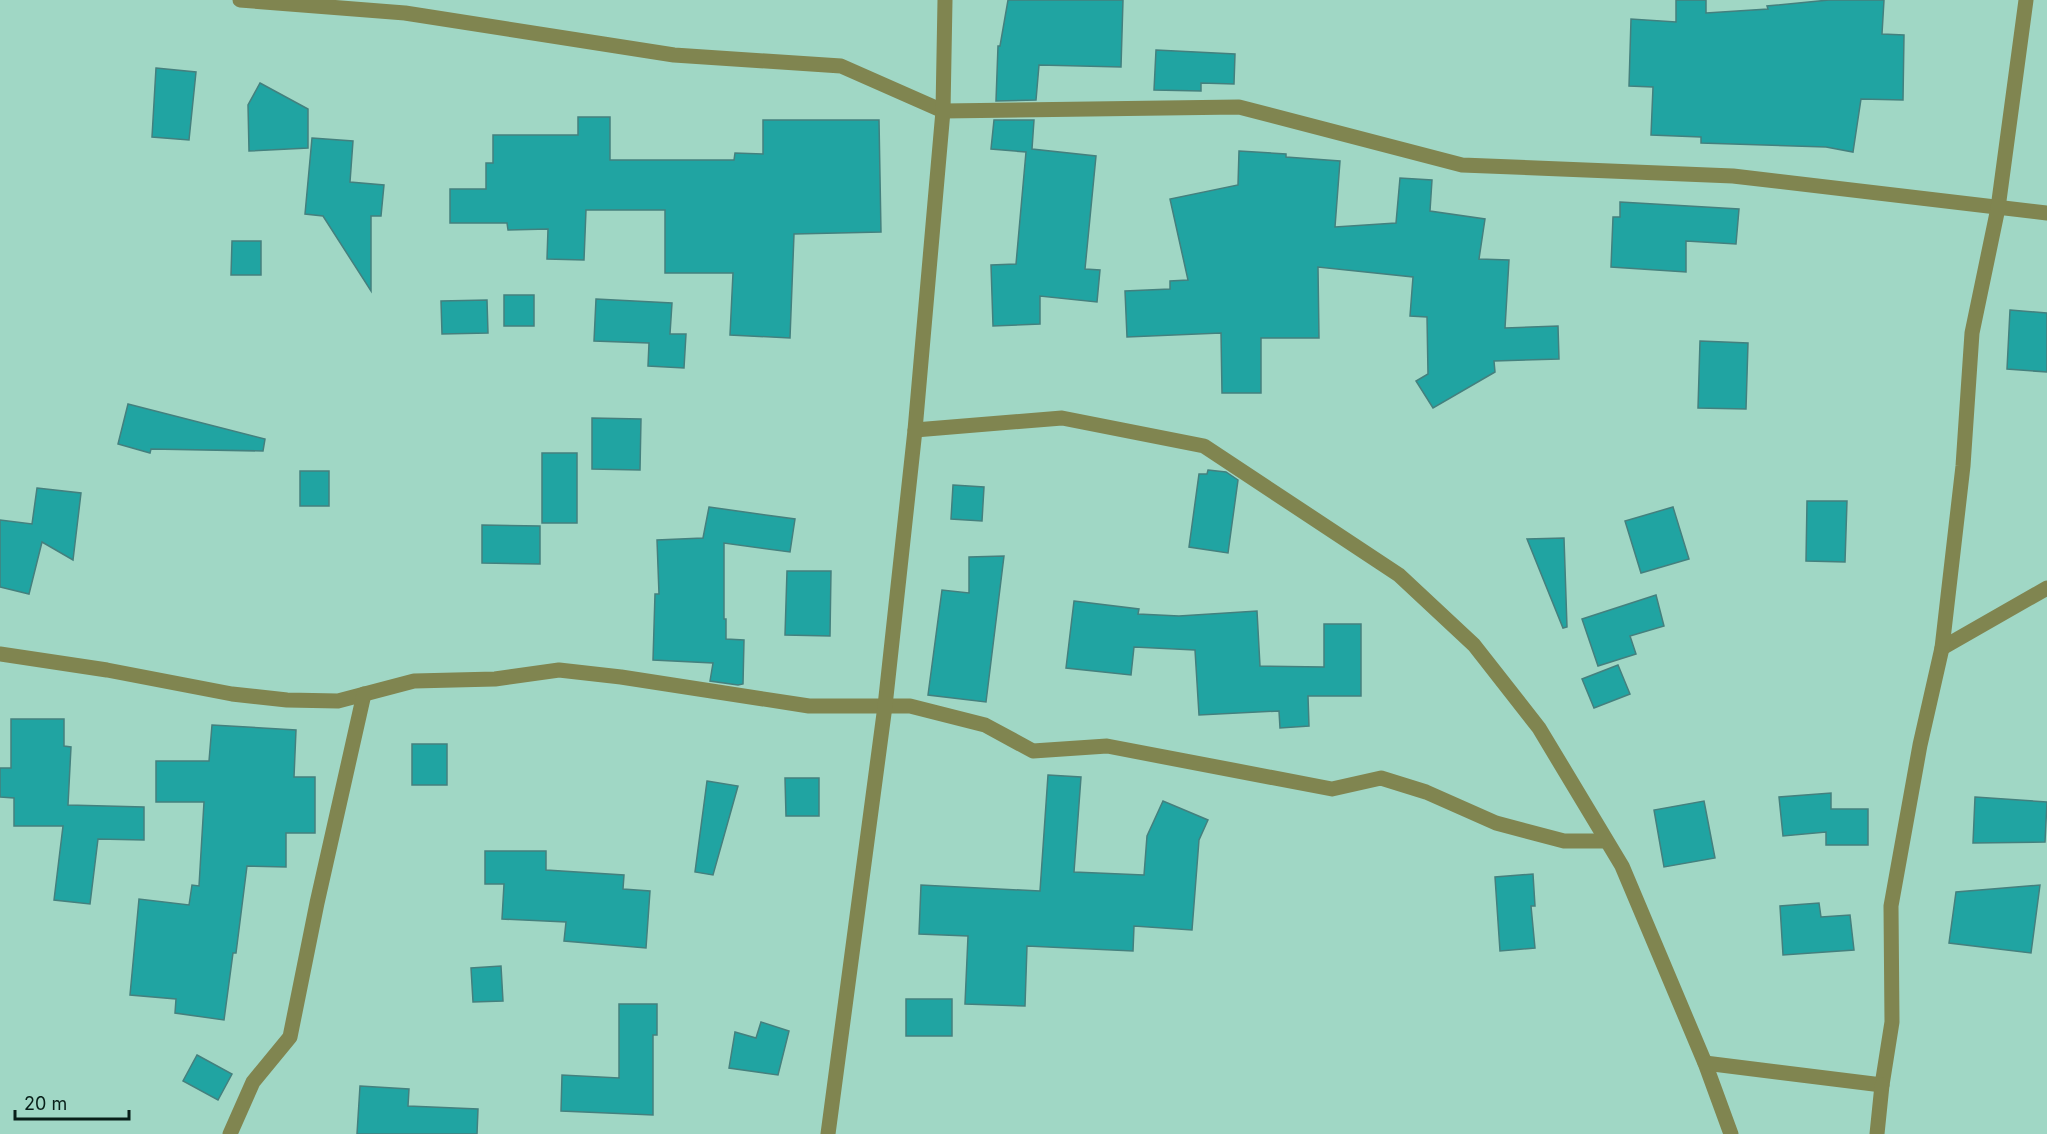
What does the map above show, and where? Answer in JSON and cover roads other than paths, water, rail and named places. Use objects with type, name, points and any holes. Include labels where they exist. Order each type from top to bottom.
[{"type":"street","points":[[240,0],[405,13],[674,55],[841,66],[943,111],[1239,107],[1462,165],[1733,176],[2047,213]]},
{"type":"street","points":[[828,1134],[885,706],[915,430],[943,111],[945,0]]},
{"type":"street","points":[[1877,1134],[1892,1022],[1891,906],[1920,745],[1942,648],[1963,466],[1972,333],[1998,208],[2026,0]]},
{"type":"street","points":[[915,430],[1062,418],[1204,446],[1399,575],[1474,645],[1539,728],[1622,866],[1705,1063],[1731,1134]]},
{"type":"street","points":[[1942,648],[2047,588]]},
{"type":"street","points":[[0,654],[265,698],[338,701],[414,681],[495,679],[559,670],[621,677],[809,706],[910,706],[985,725],[1033,751],[1107,746],[1332,789],[1381,778],[1426,792],[1496,823],[1564,841],[1606,841]]},
{"type":"street","points":[[230,1134],[253,1082],[290,1037],[317,903],[364,694]]},
{"type":"street","points":[[1705,1063],[1882,1085]]}]
